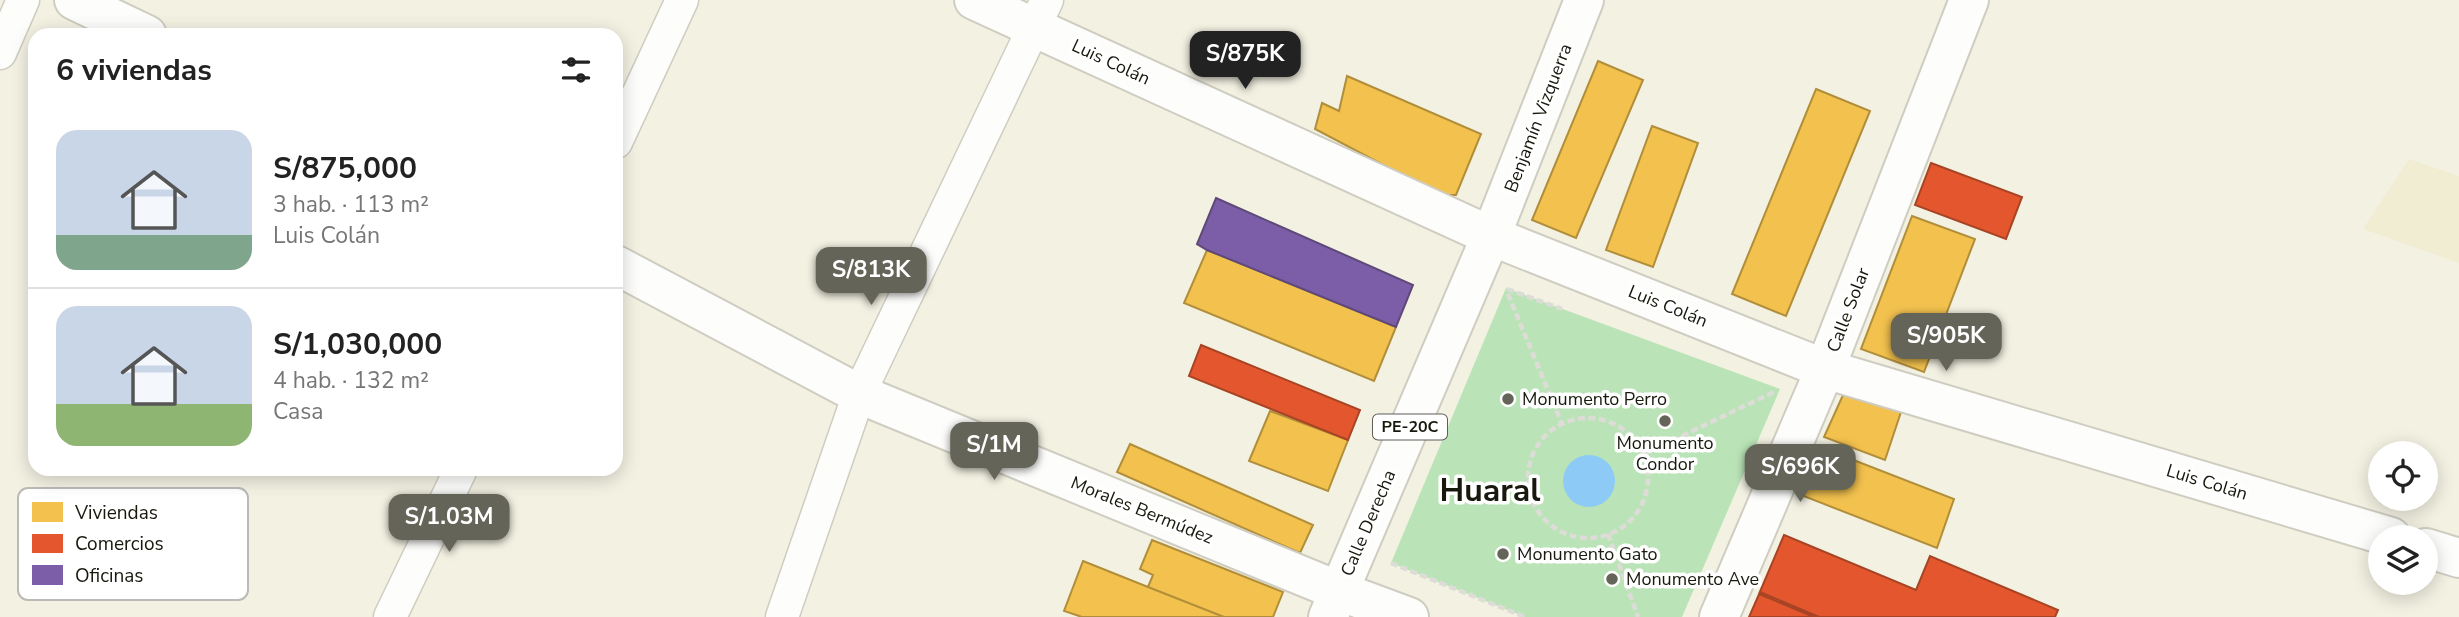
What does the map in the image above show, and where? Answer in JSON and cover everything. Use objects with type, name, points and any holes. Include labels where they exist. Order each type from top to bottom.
[{"type":"street","points":[[0,52],[23,0]]},
{"type":"street","points":[[74,0],[132,28]]},
{"type":"street","points":[[623,127],[682,0]]},
{"type":"street","name":"Luis Colán","points":[[974,0],[1040,13],[1491,236],[1825,369],[2368,530]]},
{"type":"street","name":"Benjamín Vizquerra","points":[[1491,236],[1584,0]]},
{"type":"street","name":"Calle Solar","points":[[1719,617],[1825,369],[1969,0]]},
{"type":"street","points":[[782,617],[859,394],[1040,13]]},
{"type":"street","name":"Calle Derecha","points":[[1333,604],[1491,236]]},
{"type":"street","name":"Morales Bermúdez","points":[[623,269],[859,394],[1333,604],[1409,617]]},
{"type":"street","points":[[390,617],[458,476]]},
{"type":"street","points":[[2438,552],[2459,558]]},
{"type":"path","points":[[1501,300],[1506,288]]},
{"type":"path","points":[[1506,288],[1571,312]]},
{"type":"path","points":[[1506,288],[1562,424]]},
{"type":"path","points":[[1644,454],[1780,389],[1767,384]]},
{"type":"path","points":[[1580,418],[1599,419],[1618,425],[1644,454],[1648,482],[1640,510],[1626,526],[1587,540],[1549,526],[1535,511],[1527,471],[1534,451],[1545,435],[1562,424],[1580,418]]},
{"type":"path","points":[[1608,534],[1638,617]]},
{"type":"path","points":[[1396,551],[1391,563],[1525,617]]},
{"type":"shaded area","points":[[2409,159],[2459,176],[2459,263],[2363,229]]},
{"type":"green space","points":[[1506,288],[1780,389],[1682,617],[1525,617],[1391,563]]},
{"type":"water","points":[[1589,455],[1608,462],[1615,481],[1608,500],[1589,507],[1570,500],[1563,481],[1570,462]]},
{"type":"building: Viviendas","points":[[1598,61],[1643,80],[1576,238],[1532,220]]},
{"type":"building: Viviendas","points":[[1347,76],[1481,134],[1456,195],[1440,195],[1315,129],[1322,103],[1339,111]]},
{"type":"building: Viviendas","points":[[1816,89],[1870,111],[1786,316],[1732,294]]},
{"type":"building: Viviendas","points":[[1652,126],[1698,143],[1653,267],[1606,250]]},
{"type":"building: Viviendas","points":[[1912,216],[1975,239],[1924,372],[1861,349]]},
{"type":"building: Viviendas","points":[[1207,250],[1396,327],[1374,381],[1184,303]]},
{"type":"building: Viviendas","points":[[1843,395],[1901,412],[1885,460],[1824,437]]},
{"type":"building: Viviendas","points":[[1270,411],[1348,440],[1328,491],[1249,461]]},
{"type":"building: Viviendas","points":[[1130,444],[1313,525],[1300,553],[1117,472]]},
{"type":"building: Viviendas","points":[[1820,447],[1954,499],[1937,548],[1801,495]]},
{"type":"building: Viviendas","points":[[1152,540],[1283,592],[1273,617],[1224,617],[1148,587],[1153,575],[1140,569]]},
{"type":"building: Viviendas","points":[[1083,561],[1224,617],[1082,617],[1064,611]]},
{"type":"building: Comercios","points":[[1931,163],[2022,197],[2006,239],[1915,205]]},
{"type":"building: Comercios","points":[[1201,345],[1360,410],[1348,440],[1189,376]]},
{"type":"building: Comercios","points":[[1784,535],[1916,590],[1930,556],[2058,610],[2055,617],[1814,617],[1759,594]]},
{"type":"building: Comercios","points":[[1760,592],[1819,617],[1749,617]]},
{"type":"building: Oficinas","points":[[1216,198],[1413,285],[1396,327],[1197,244]]},
{"type":"place","name":"Monumento Perro","points":[[1508,399]]},
{"type":"place","name":"Monumento Condor","points":[[1665,421]]},
{"type":"place","name":"Monumento Gato","points":[[1503,554]]},
{"type":"place","name":"Monumento Ave","points":[[1612,579]]},
{"type":"district","name":"Huaral","points":[[1490,490]]}]
